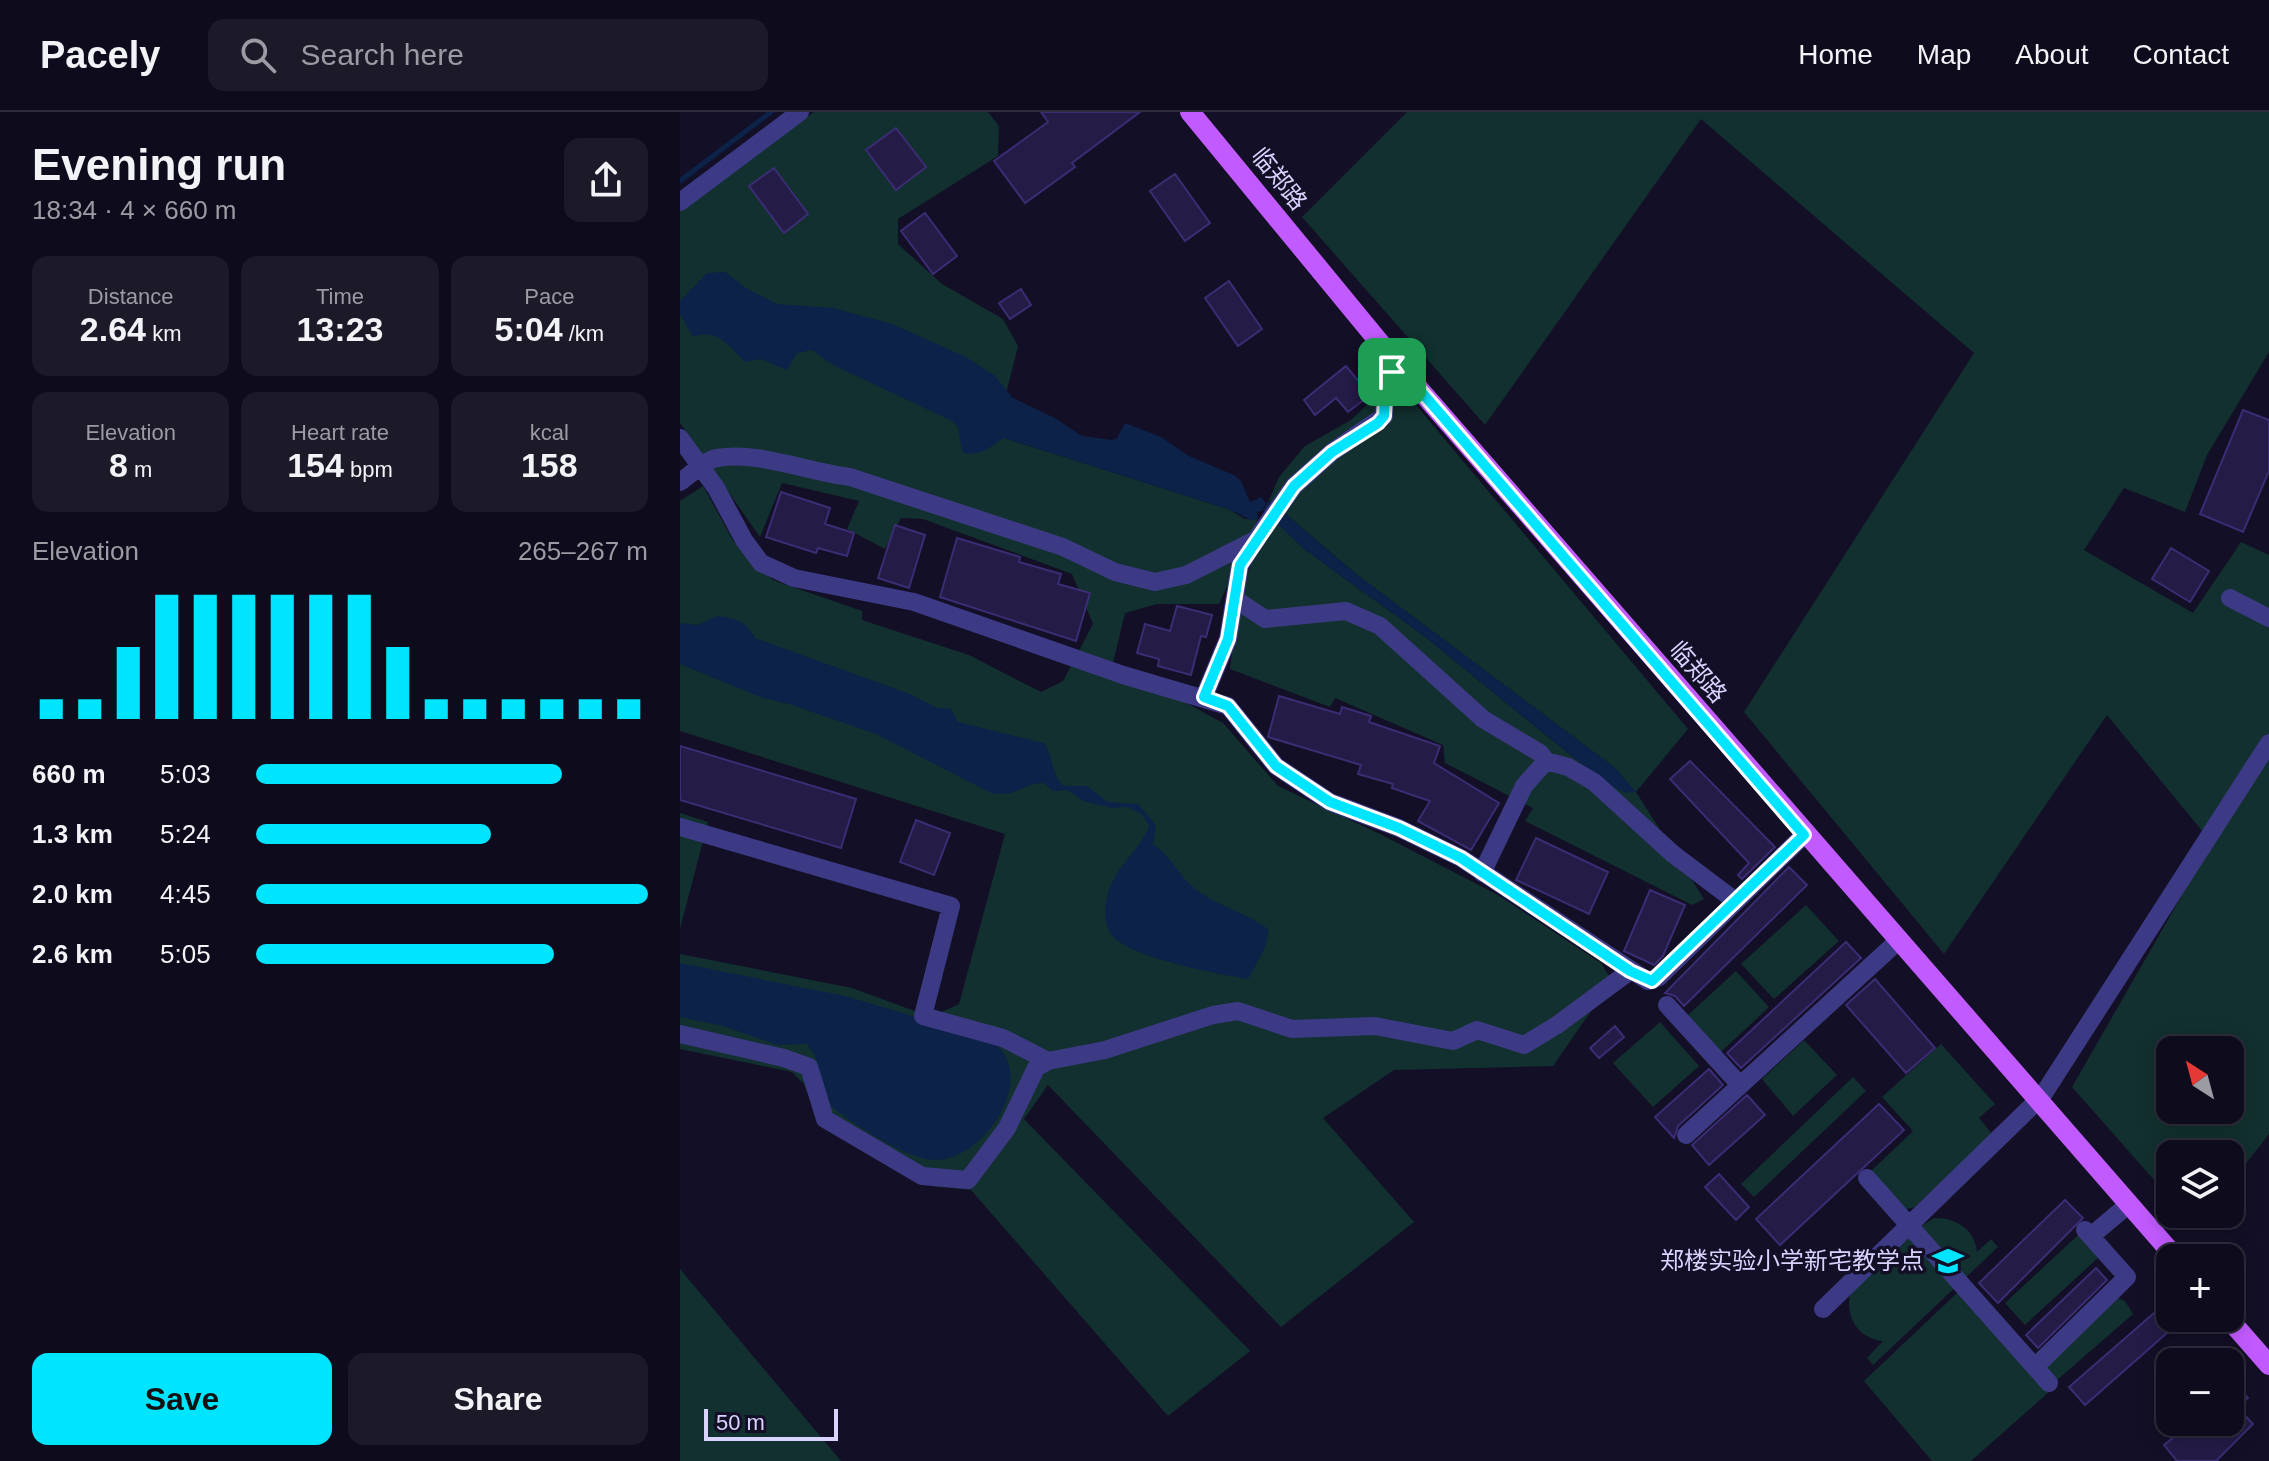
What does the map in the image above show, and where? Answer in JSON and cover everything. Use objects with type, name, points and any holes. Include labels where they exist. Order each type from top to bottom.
[{"type":"main road","name":"临郑路","points":[[1190,112],[1399,366],[1804,835],[2164,1244]]},
{"type":"main road","points":[[2240,1332],[2269,1365]]},
{"type":"street","points":[[680,202],[800,112]]},
{"type":"street","points":[[1204,697],[1228,639],[1240,565],[1294,486],[1332,452],[1384,416],[1392,372],[1399,366]]},
{"type":"street","points":[[680,438],[716,488],[744,540],[761,563],[794,578],[914,602],[1123,675],[1228,706],[1276,766],[1330,802],[1399,828],[1461,858],[1648,981],[1656,979],[1804,835]]},
{"type":"street","points":[[680,482],[714,458],[762,459],[816,473],[850,477],[1063,547],[1115,572],[1155,582],[1186,575],[1257,539]]},
{"type":"street","points":[[2230,598],[2269,618]]},
{"type":"street","points":[[1235,599],[1265,619],[1346,611],[1380,626],[1483,719],[1540,753],[1546,761],[1568,767],[1594,782],[1673,854],[1734,900]]},
{"type":"street","points":[[1823,1309],[2039,1101],[2269,743]]},
{"type":"street","points":[[1482,873],[1524,786],[1546,761]]},
{"type":"street","points":[[680,827],[951,906],[923,1016],[1003,1038],[1048,1061]]},
{"type":"street","points":[[1686,1135],[1898,941]]},
{"type":"street","points":[[680,1034],[784,1058],[809,1067],[825,1119],[922,1176],[968,1180],[1007,1128],[1036,1068],[1048,1061],[1105,1050],[1213,1015],[1238,1011],[1292,1029],[1375,1026],[1453,1041],[1477,1030],[1524,1045],[1557,1025],[1630,971]]},
{"type":"street","points":[[1667,1005],[1740,1085]]},
{"type":"street","points":[[1867,1178],[2049,1383]]},
{"type":"street","points":[[2035,1367],[2127,1277],[2088,1233],[2129,1204]]},
{"type":"green space","points":[[814,112],[988,112],[999,126],[998,156],[898,219],[898,244],[942,284],[1003,319],[1018,346],[1007,390],[1004,438],[1228,509],[1245,519],[1258,518],[1219,604],[1157,604],[1125,613],[1113,663],[1223,723],[1278,786],[1498,895],[1601,963],[1612,981],[1553,1066],[1394,1070],[1323,1118],[1414,1222],[1281,1327],[1048,1085],[1024,1119],[1250,1351],[1168,1416],[971,1190],[930,1186],[822,1126],[804,1084],[792,1072],[680,1049],[680,954],[852,988],[931,1017],[959,1004],[1005,834],[680,731],[680,501],[703,486],[734,542],[773,580],[862,611],[862,620],[969,655],[1041,692],[1063,681],[1093,624],[1072,574],[923,519],[901,518],[885,549],[847,529],[859,501],[782,483],[760,537],[680,423],[680,211]]},
{"type":"green space","points":[[1407,112],[2269,112],[2269,352],[2207,455],[2185,512],[2124,488],[2084,550],[2193,613],[2241,542],[2269,555],[2269,1134],[2244,1166],[2244,1140],[2156,1140],[2156,1182],[2072,1087],[2212,843],[2107,715],[1944,954],[1744,712],[1974,353],[1701,119],[1485,425],[1302,217]]},
{"type":"green space","points":[[1405,392],[1688,729],[1636,792],[1704,899],[1692,905],[1525,821],[1533,808],[1445,763],[1443,745],[1335,698],[1330,707],[1230,669],[1250,566],[1268,532],[1279,523],[1304,549],[1424,636],[1606,784],[1635,792],[1615,768],[1356,574],[1269,500],[1279,477],[1305,446],[1351,420],[1376,396]]},
{"type":"green space","points":[[680,813],[708,822],[680,929]]},
{"type":"green space","points":[[1806,905],[1839,941],[1774,999],[1741,964]]},
{"type":"green space","points":[[1736,971],[1769,1007],[1721,1052],[1688,1015]]},
{"type":"green space","points":[[1660,1022],[1699,1066],[1653,1107],[1613,1063]]},
{"type":"green space","points":[[1804,1040],[1837,1075],[1793,1116],[1762,1079]]},
{"type":"green space","points":[[1941,1044],[1995,1104],[1979,1118],[1992,1134],[1915,1207],[1903,1210],[1869,1173],[1913,1131],[1882,1097]]},
{"type":"green space","points":[[1853,1077],[1866,1091],[1754,1197],[1741,1184]]},
{"type":"green space","points":[[1934,1218],[1963,1226],[1972,1237],[1977,1252],[1991,1239],[1998,1247],[1873,1365],[1867,1358],[1883,1341],[1867,1336],[1855,1325],[1850,1310],[1850,1293]]},
{"type":"green space","points":[[2078,1235],[2099,1257],[2025,1325],[2005,1303]]},
{"type":"green space","points":[[680,1269],[841,1461],[680,1461]]},
{"type":"green space","points":[[1958,1292],[2049,1392],[1971,1461],[1932,1461],[1864,1381]]},
{"type":"green space","points":[[2116,1297],[2125,1301],[2133,1314],[2056,1381],[2045,1368]]},
{"type":"water","points":[[725,272],[746,288],[777,304],[833,308],[892,324],[966,357],[995,376],[1013,398],[1055,418],[1082,436],[1112,440],[1117,438],[1125,423],[1161,437],[1189,456],[1234,475],[1241,481],[1250,502],[1261,497],[1266,503],[1253,521],[1228,509],[1004,438],[980,453],[962,452],[958,427],[952,421],[833,365],[812,350],[797,353],[787,370],[761,359],[745,362],[716,337],[693,337],[680,314],[680,301],[707,273]]},
{"type":"water","points":[[1269,500],[1356,574],[1615,768],[1636,792],[1626,793],[1606,784],[1424,636],[1304,549],[1263,510]]},
{"type":"water","points":[[717,616],[740,621],[755,638],[910,694],[937,708],[951,709],[958,722],[1044,743],[1057,777],[1064,786],[1087,786],[1108,802],[1138,804],[1156,825],[1153,845],[1164,853],[1192,886],[1269,930],[1265,948],[1248,979],[1151,956],[1132,949],[1109,931],[1105,913],[1108,894],[1116,875],[1149,826],[1142,814],[1127,807],[1112,808],[1083,801],[1067,790],[1053,791],[1044,783],[1007,794],[991,793],[876,734],[763,698],[680,664],[680,623],[698,625]]},
{"type":"water","points":[[680,963],[845,996],[998,1046],[1008,1062],[1010,1080],[1007,1099],[998,1118],[970,1148],[953,1157],[935,1160],[910,1154],[866,1131],[831,1106],[815,1055],[807,1044],[778,1045],[723,1026],[680,1017]]},
{"type":"building","points":[[1041,112],[1140,112],[1072,163],[1075,167],[1025,203],[994,161],[1048,122]]},
{"type":"building","points":[[896,128],[926,167],[896,190],[866,150]]},
{"type":"building","points":[[774,168],[808,214],[784,233],[749,186]]},
{"type":"building","points":[[1175,174],[1210,223],[1185,241],[1150,191]]},
{"type":"building","points":[[925,213],[957,256],[933,274],[901,231]]},
{"type":"building","points":[[1229,281],[1262,329],[1238,346],[1205,298]]},
{"type":"building","points":[[1021,289],[1031,305],[1010,319],[999,303]]},
{"type":"building","points":[[1346,366],[1370,395],[1348,412],[1336,398],[1315,415],[1304,400]]},
{"type":"building","points":[[2243,410],[2269,420],[2269,471],[2243,532],[2200,514]]},
{"type":"building","points":[[781,492],[830,508],[825,524],[854,533],[847,556],[818,548],[816,553],[766,537]]},
{"type":"building","points":[[895,525],[925,535],[909,588],[878,578]]},
{"type":"building","points":[[957,538],[1020,557],[1019,562],[1061,574],[1058,584],[1090,593],[1076,641],[940,597]]},
{"type":"building","points":[[2171,548],[2209,571],[2190,602],[2152,579]]},
{"type":"building","points":[[1177,606],[1212,615],[1206,637],[1201,636],[1191,675],[1158,666],[1159,659],[1137,653],[1145,624],[1170,631]]},
{"type":"building","points":[[1279,696],[1340,714],[1342,707],[1371,716],[1369,722],[1440,746],[1434,763],[1499,803],[1471,850],[1418,821],[1430,801],[1392,788],[1393,784],[1358,774],[1361,765],[1268,737]]},
{"type":"building","points":[[680,746],[856,799],[841,848],[680,800]]},
{"type":"building","points":[[1690,761],[1775,847],[1742,879],[1738,875],[1749,863],[1670,779]]},
{"type":"building","points":[[916,820],[950,833],[934,875],[900,862]]},
{"type":"building","points":[[1536,838],[1608,872],[1589,914],[1516,880]]},
{"type":"building","points":[[1789,867],[1807,885],[1684,1006],[1675,996],[1665,993]]},
{"type":"building","points":[[1650,890],[1685,905],[1663,956],[1654,965],[1624,951]]},
{"type":"building","points":[[1846,942],[1861,958],[1741,1068],[1727,1053]]},
{"type":"building","points":[[1875,979],[1935,1048],[1906,1073],[1846,1005]]},
{"type":"building","points":[[1615,1026],[1624,1037],[1599,1058],[1590,1048]]},
{"type":"building","points":[[1709,1069],[1723,1085],[1678,1126],[1674,1138],[1655,1117]]},
{"type":"building","points":[[1747,1095],[1765,1115],[1709,1165],[1692,1145]]},
{"type":"building","points":[[1879,1104],[1904,1130],[1780,1245],[1756,1219]]},
{"type":"building","points":[[1719,1174],[1749,1207],[1736,1220],[1705,1187]]},
{"type":"building","points":[[2065,1200],[2083,1218],[1998,1303],[1979,1283]]},
{"type":"building","points":[[2096,1268],[2107,1280],[2038,1348],[2026,1335]]},
{"type":"building","points":[[2156,1311],[2156,1332],[2168,1332],[2085,1405],[2069,1387]]},
{"type":"building","points":[[2244,1414],[2253,1424],[2244,1433]]},
{"type":"building","points":[[2175,1436],[2241,1436],[2216,1461],[2177,1461],[2164,1445]]},
{"type":"waterway","points":[[680,181],[771,112]]},
{"type":"place","name":"郑楼实验小学新宅教学点","points":[[1948,1261]]},
{"type":"route","points":[[1399,366],[1804,835],[1652,981],[1630,971],[1461,858],[1399,828],[1330,802],[1276,766],[1228,706],[1204,697],[1228,639],[1240,565],[1294,486],[1332,452],[1384,416],[1392,372],[1399,366]]}]
